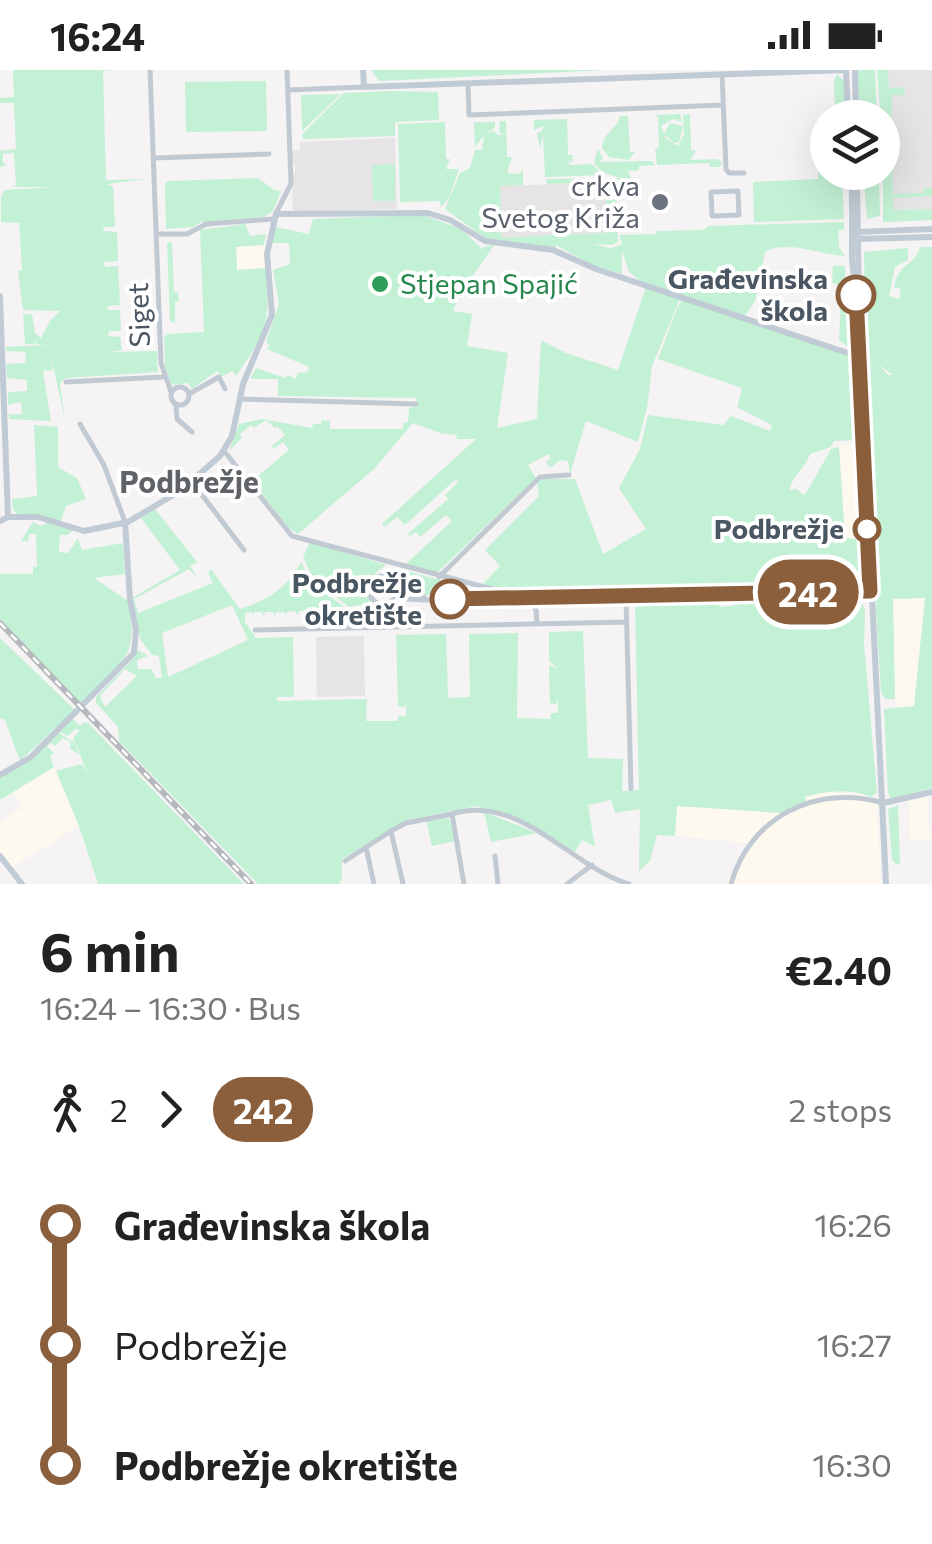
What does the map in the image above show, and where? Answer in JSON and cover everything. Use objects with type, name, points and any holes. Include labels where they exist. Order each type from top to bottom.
[{"type":"street","name":"Siget","points":[[150,70],[164,376],[171,392]]},
{"type":"street","points":[[0,296],[4,519],[38,517],[84,531],[126,522],[192,482],[224,451],[232,436],[240,399],[272,314],[267,254],[274,216],[291,182],[287,70]]},
{"type":"street","points":[[363,70],[364,88]]},
{"type":"street","points":[[288,90],[846,70]]},
{"type":"street","points":[[846,70],[856,93]]},
{"type":"street","points":[[846,70],[850,100]]},
{"type":"street","points":[[855,70],[855,100]]},
{"type":"street","points":[[722,74],[726,169],[729,173],[744,173]]},
{"type":"street","points":[[468,84],[469,115],[723,105]]},
{"type":"street","points":[[154,158],[269,154]]},
{"type":"street","points":[[280,154],[290,154]]},
{"type":"street","points":[[854,190],[886,884]]},
{"type":"street","points":[[738,191],[739,215],[712,216],[710,192],[738,191]]},
{"type":"street","points":[[156,234],[187,234],[206,224],[274,216],[428,212],[485,240],[557,250],[585,266],[860,356]]},
{"type":"street","points":[[856,235],[932,230]]},
{"type":"street","points":[[856,235],[932,237]]},
{"type":"street","points":[[66,382],[164,376]]},
{"type":"street","points":[[176,405],[186,404],[189,394],[218,376],[225,389]]},
{"type":"street","points":[[189,394],[181,387],[171,392],[170,399],[176,405],[178,419],[192,432]]},
{"type":"street","points":[[240,399],[416,404]]},
{"type":"street","points":[[0,775],[32,756],[129,660],[136,648],[126,522],[104,466],[80,424]]},
{"type":"street","points":[[224,451],[292,536],[508,594]]},
{"type":"street","points":[[440,577],[540,478],[568,475]]},
{"type":"street","points":[[192,482],[244,550]]},
{"type":"street","points":[[388,603],[378,603],[370,597],[368,588],[377,576],[391,578],[396,594]]},
{"type":"street","points":[[396,594],[435,599],[870,591]]},
{"type":"street","points":[[384,625],[388,603],[396,594]]},
{"type":"street","points":[[626,596],[631,789]]},
{"type":"street","points":[[528,598],[536,610],[537,624]]},
{"type":"street","points":[[536,610],[545,598]]},
{"type":"street","points":[[378,603],[384,625]]},
{"type":"street","points":[[256,630],[626,622]]},
{"type":"street","points":[[731,884],[738,863],[754,839],[795,808],[839,796],[883,803],[932,792]]},
{"type":"street","points":[[345,861],[406,823],[480,810],[505,816],[630,884]]},
{"type":"street","points":[[452,814],[464,884]]},
{"type":"street","points":[[391,831],[403,884]]},
{"type":"street","points":[[366,847],[374,884]]},
{"type":"street","points":[[0,856],[22,884]]},
{"type":"street","points":[[495,856],[498,884]]},
{"type":"street","points":[[567,884],[592,864]]},
{"type":"shaded area","points":[[878,70],[932,70],[932,220],[884,222],[883,190],[900,190],[900,100],[880,100]]},
{"type":"shaded area","points":[[395,138],[397,209],[293,212],[295,165],[291,163],[291,151],[300,150],[300,142]]},
{"type":"shaded area","points":[[606,182],[607,233],[502,238],[500,186]]},
{"type":"shaded area","points":[[236,246],[265,246],[266,268],[237,271]]},
{"type":"shaded area","points":[[854,444],[858,448],[859,533],[858,539],[845,539],[839,445]]},
{"type":"shaded area","points":[[925,597],[914,706],[895,708],[893,598]]},
{"type":"shaded area","points":[[364,636],[365,696],[317,697],[316,637]]},
{"type":"shaded area","points":[[54,767],[79,826],[12,867],[0,852],[0,822],[23,807],[13,792]]},
{"type":"shaded area","points":[[825,792],[863,794],[877,804],[881,884],[727,884],[747,843],[675,836],[677,806],[782,813],[805,801],[805,797]]},
{"type":"shaded area","points":[[927,796],[930,840],[910,841],[909,802]]},
{"type":"green space","points":[[13,70],[114,70],[103,71],[106,180],[147,179],[107,184],[113,187],[115,227],[104,227],[103,231],[117,232],[118,261],[104,262],[105,267],[118,266],[120,305],[107,306],[108,310],[120,310],[121,331],[109,331],[108,336],[120,337],[122,350],[109,352],[157,351],[158,372],[65,378],[60,384],[65,420],[51,356],[53,370],[43,371],[51,421],[9,419],[9,412],[22,414],[21,402],[8,405],[8,392],[27,391],[27,380],[7,378],[6,364],[25,363],[26,352],[6,351],[6,347],[46,345],[35,344],[38,339],[25,344],[23,314],[32,314],[35,333],[41,338],[60,311],[23,310],[18,271],[22,270],[19,223],[1,222],[1,197],[5,190],[54,187],[12,187],[16,185],[14,153],[3,154],[3,163],[7,165],[0,167],[0,151],[16,149],[14,103],[0,103],[0,98],[14,97]]},
{"type":"green space","points":[[371,70],[607,70],[379,81]]},
{"type":"green space","points":[[857,70],[875,70],[876,100],[858,100]]},
{"type":"green space","points":[[877,70],[888,70],[889,88],[904,87],[905,95],[879,100]]},
{"type":"green space","points":[[837,74],[844,81],[845,100],[835,100]]},
{"type":"green space","points":[[266,81],[267,131],[186,132],[185,82]]},
{"type":"green space","points":[[438,92],[439,120],[395,122],[395,136],[303,139],[302,134],[344,93]]},
{"type":"green space","points":[[341,94],[302,131],[301,95]]},
{"type":"green space","points":[[680,114],[682,122],[673,119],[661,126],[664,134],[670,123],[683,126],[679,142],[665,138],[678,146],[684,134],[683,115],[690,114],[691,150],[696,151],[690,160],[717,159],[722,162],[720,167],[710,167],[709,163],[657,165],[658,117],[654,115]]},
{"type":"green space","points":[[620,116],[628,116],[630,152],[635,152],[629,160],[609,157],[602,148]]},
{"type":"green space","points":[[567,119],[568,155],[573,155],[572,162],[566,159],[568,165],[592,164],[603,175],[545,177],[543,135],[540,148],[537,133],[543,126],[534,130],[534,120]]},
{"type":"green space","points":[[500,121],[506,121],[507,157],[512,157],[507,173],[520,174],[523,169],[523,185],[500,186],[502,229],[486,228],[484,232],[501,232],[502,238],[557,235],[557,239],[558,235],[607,233],[606,182],[547,184],[546,179],[621,178],[604,172],[594,163],[598,149],[603,158],[600,162],[652,161],[655,165],[628,171],[632,181],[616,182],[618,242],[591,244],[611,248],[622,244],[619,235],[704,230],[708,226],[844,222],[844,229],[838,231],[839,247],[845,256],[793,247],[765,252],[755,301],[745,316],[641,281],[629,272],[622,251],[622,274],[592,265],[556,245],[485,238],[445,209],[460,173],[470,168],[475,150],[482,150],[484,135],[475,147],[474,122],[495,122],[495,128],[485,134],[505,134],[499,133]]},
{"type":"green space","points":[[445,122],[446,159],[450,159],[446,169],[459,169],[449,198],[441,207],[440,201],[400,202],[398,124]]},
{"type":"green space","points":[[395,164],[395,201],[373,201],[372,165]]},
{"type":"green space","points":[[258,178],[281,191],[273,211],[264,217],[166,229],[165,183]]},
{"type":"green space","points":[[810,179],[810,190],[843,190],[844,219],[754,222],[753,182]]},
{"type":"green space","points":[[923,188],[932,188],[932,196],[893,198],[894,210],[932,209],[932,220],[883,222],[883,190],[893,190],[893,194],[923,193]]},
{"type":"green space","points":[[865,190],[879,190],[880,216],[867,219]]},
{"type":"green space","points":[[423,215],[461,229],[481,248],[494,245],[453,311],[472,314],[467,346],[508,353],[497,428],[537,419],[541,340],[566,353],[618,370],[646,287],[680,299],[652,366],[638,442],[586,421],[570,474],[568,461],[560,460],[550,468],[548,454],[528,465],[536,478],[437,573],[405,565],[452,521],[446,515],[420,537],[416,532],[408,534],[448,499],[445,495],[458,482],[456,479],[405,525],[397,517],[384,527],[382,524],[476,439],[456,439],[457,435],[413,423],[374,469],[298,534],[252,481],[289,450],[283,442],[273,449],[272,446],[285,435],[266,420],[240,434],[242,438],[229,451],[239,424],[262,419],[312,428],[321,420],[330,421],[330,429],[403,429],[409,408],[417,406],[416,398],[278,396],[278,379],[250,379],[256,368],[296,379],[298,373],[307,372],[309,367],[267,349],[262,355],[270,345],[266,342],[279,304],[273,270],[290,264],[289,243],[272,243],[275,227],[309,234],[313,219]]},
{"type":"green space","points":[[245,224],[250,236],[266,234],[264,245],[236,247],[237,270],[266,268],[268,302],[261,336],[236,376],[232,371],[221,377],[217,371],[192,389],[188,383],[171,385],[165,366],[164,337],[204,332],[200,230]]},
{"type":"green space","points":[[172,242],[174,292],[178,293],[179,301],[175,302],[175,323],[170,321],[167,243]]},
{"type":"green space","points":[[920,247],[932,247],[932,788],[891,799],[884,709],[914,706],[925,598],[893,599],[895,699],[885,699],[881,692],[876,610],[878,536],[869,481],[867,359],[873,361],[866,356],[864,252],[908,248],[908,260],[895,267],[889,296],[899,299],[901,289],[894,287],[899,273]]},
{"type":"green space","points":[[833,266],[845,266],[846,298],[850,298],[854,315],[853,351],[839,340],[841,299],[837,284],[832,283]]},
{"type":"green space","points":[[683,300],[853,357],[856,440],[834,441],[831,447],[810,454],[789,490],[797,489],[803,495],[807,492],[831,449],[839,447],[845,538],[858,539],[859,581],[850,585],[776,586],[784,562],[774,585],[524,593],[480,587],[500,566],[485,550],[539,496],[540,479],[575,479],[603,554],[646,529],[619,488],[640,449],[648,415],[723,425],[731,416],[770,431],[772,425],[737,407],[742,388],[658,359]]},
{"type":"green space","points":[[34,425],[58,427],[58,467],[77,478],[86,499],[66,506],[61,521],[13,510],[12,499],[37,496]]},
{"type":"green space","points":[[155,509],[197,562],[190,566],[198,579],[189,569],[134,599],[138,613],[213,583],[208,573],[211,569],[240,609],[276,592],[301,562],[313,583],[348,610],[343,614],[341,610],[331,614],[321,611],[320,615],[318,611],[308,615],[307,611],[297,615],[295,611],[286,615],[276,612],[275,616],[273,612],[265,612],[264,616],[262,612],[254,612],[253,616],[252,612],[245,613],[245,622],[256,638],[293,637],[294,697],[277,697],[277,701],[367,699],[366,721],[398,721],[398,716],[406,716],[406,703],[404,708],[398,706],[396,635],[446,634],[448,698],[470,697],[469,634],[518,633],[517,718],[550,719],[551,713],[558,713],[558,699],[556,705],[550,703],[549,665],[557,669],[549,660],[549,632],[583,631],[588,758],[623,759],[622,791],[639,790],[635,603],[714,602],[721,607],[739,602],[860,600],[865,609],[864,644],[877,792],[871,797],[846,791],[813,795],[782,813],[677,806],[675,836],[657,835],[650,861],[639,871],[640,809],[615,813],[611,800],[588,805],[595,847],[582,840],[575,852],[535,828],[477,806],[407,820],[342,859],[339,884],[258,884],[119,741],[118,727],[96,703],[96,697],[138,650],[148,656],[137,660],[138,669],[151,669],[156,678],[162,678],[159,656],[152,655],[140,639],[132,598],[180,570],[141,518]],"holes":[[[232,605],[248,640],[168,677],[162,633]],[[125,669],[137,676],[105,707],[100,696]]]},
{"type":"green space","points":[[33,522],[73,530],[60,535],[59,552],[68,553],[78,538],[82,550],[123,543],[125,574],[94,578],[128,601],[128,650],[115,671],[79,705],[0,619],[0,574],[33,574],[33,567],[37,567],[36,534],[21,541]]},
{"type":"green space","points":[[310,542],[386,565],[371,577],[367,586],[374,603],[349,607],[313,579],[303,557]]},
{"type":"green space","points":[[397,568],[490,594],[413,595],[403,585]]},
{"type":"green space","points":[[0,638],[75,710],[20,761],[5,720],[0,718]]},
{"type":"green space","points":[[72,718],[80,726],[89,724],[244,884],[98,884],[56,771],[82,764],[106,801],[73,738],[80,730],[75,729],[68,736],[59,731]]},
{"type":"green space","points":[[57,732],[74,742],[79,754],[63,738],[55,746],[51,743],[47,746],[54,753],[50,756],[54,767],[0,800],[0,777],[29,760]]},
{"type":"green space","points":[[909,802],[898,806],[900,864],[896,864],[892,860],[888,809]]},
{"type":"green space","points":[[484,812],[537,833],[491,842]]},
{"type":"green space","points":[[449,818],[455,841],[432,846],[426,820]]},
{"type":"railway","points":[[0,623],[251,884]]},
{"type":"bus line","name":"242","points":[[450,599],[870,591],[856,295]]},
{"type":"place","name":"crkva Svetog Križa","points":[[660,202]]},
{"type":"place","name":"Stjepan Spajić","points":[[380,284]]},
{"type":"place","name":"Građevinska škola","points":[[856,295]]},
{"type":"place","name":"Podbrežje","points":[[867,529]]},
{"type":"place","name":"Podbrežje okretište","points":[[450,599]]},
{"type":"district","name":"Podbrežje","points":[[189,483]]}]
